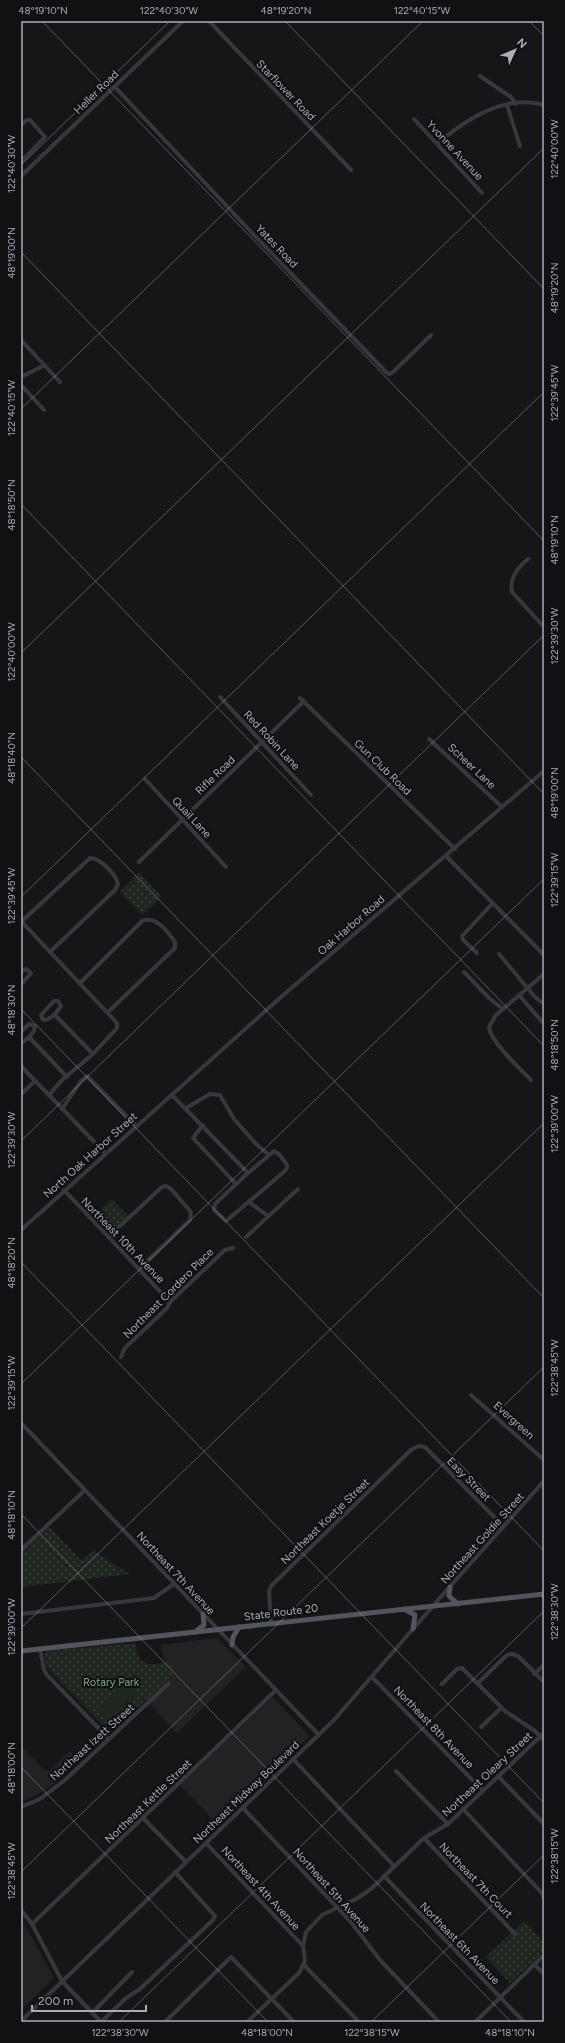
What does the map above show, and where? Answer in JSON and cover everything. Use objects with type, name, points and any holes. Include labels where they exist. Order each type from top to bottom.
[{"type":"main road","points":[[450,1587],[449,1596],[458,1604]]},
{"type":"main road","name":"State Route 20","points":[[21,1651],[218,1631],[272,1623],[544,1594]]},
{"type":"main road","points":[[403,1609],[415,1615],[414,1629]]},
{"type":"main road","points":[[193,1633],[204,1625],[203,1614]]},
{"type":"main road","points":[[232,1645],[233,1637],[239,1627]]},
{"type":"street","name":"Heller Road","points":[[21,176],[184,21]]},
{"type":"street","name":"Starflower Road","points":[[209,21],[351,170]]},
{"type":"street","points":[[480,76],[512,97],[516,104]]},
{"type":"street","name":"Yates Road","points":[[115,87],[387,373],[390,374],[393,372],[431,335]]},
{"type":"street","points":[[438,143],[464,122],[478,114],[507,105],[530,102],[544,105]]},
{"type":"street","points":[[507,105],[520,146]]},
{"type":"street","name":"Yvonne Avenue","points":[[414,119],[438,143],[482,193]]},
{"type":"street","points":[[21,125],[27,120],[30,120],[45,137],[21,162]]},
{"type":"street","points":[[21,340],[60,382]]},
{"type":"street","points":[[21,377],[44,365]]},
{"type":"street","points":[[21,384],[44,410]]},
{"type":"street","points":[[528,559],[521,565],[512,581],[512,592],[544,627]]},
{"type":"street","name":"Red Robin Lane","points":[[220,696],[310,795]]},
{"type":"street","name":"Gun Club Road","points":[[300,698],[455,849]]},
{"type":"street","name":"Rifle Road","points":[[139,862],[304,701]]},
{"type":"street","name":"Scheer Lane","points":[[429,739],[502,807]]},
{"type":"street","name":"Oak Harbor Road","points":[[172,1095],[281,997],[544,771]]},
{"type":"street","name":"Quail Lane","points":[[144,779],[226,867]]},
{"type":"street","points":[[446,856],[544,955]]},
{"type":"street","points":[[49,1096],[66,1077],[93,1054],[117,1028],[116,1020],[108,1012],[80,983],[50,952],[21,922],[90,858],[99,860],[116,878],[118,884],[116,890],[50,952]]},
{"type":"street","points":[[477,953],[463,940],[462,936],[494,903]]},
{"type":"street","points":[[80,983],[142,921],[147,919],[156,921],[175,942],[175,948],[108,1012]]},
{"type":"street","points":[[499,954],[538,1001],[544,1004]]},
{"type":"street","points":[[21,972],[26,969],[31,973],[21,985]]},
{"type":"street","points":[[464,972],[503,1009]]},
{"type":"street","points":[[531,1080],[512,1061],[489,1031],[491,1021],[544,974]]},
{"type":"street","points":[[519,995],[544,1024]]},
{"type":"street","points":[[57,1000],[61,1005],[55,1014],[46,1020],[41,1018],[41,1015],[57,1000]]},
{"type":"street","points":[[55,1014],[93,1054]]},
{"type":"street","points":[[21,1032],[28,1024],[33,1024],[35,1029],[29,1037],[21,1043]]},
{"type":"street","points":[[29,1037],[66,1077]]},
{"type":"street","points":[[21,1066],[105,1153]]},
{"type":"street","points":[[62,1109],[81,1081],[87,1076],[136,1126]]},
{"type":"street","points":[[21,1094],[35,1081]]},
{"type":"street","points":[[186,1108],[210,1094],[220,1095],[234,1119],[268,1155]]},
{"type":"street","points":[[172,1095],[203,1125],[248,1173]]},
{"type":"street","name":"North Oak Harbor Street","points":[[21,1230],[105,1153],[172,1095]]},
{"type":"street","points":[[203,1125],[193,1138],[236,1184]]},
{"type":"street","points":[[274,1151],[287,1164],[287,1168],[226,1221],[216,1214],[214,1210],[215,1204],[248,1173],[274,1151]]},
{"type":"street","points":[[108,1237],[162,1187],[166,1186],[170,1188],[191,1212],[192,1216],[190,1220],[139,1269]]},
{"type":"street","points":[[246,1237],[298,1189]]},
{"type":"street","name":"Northeast 10th Avenue","points":[[64,1190],[170,1302]]},
{"type":"street","points":[[249,1202],[268,1216]]},
{"type":"street","name":"Northeast Cordero Place","points":[[121,1357],[125,1348],[167,1308],[170,1302],[225,1250],[233,1248]]},
{"type":"street","name":"Evergreen","points":[[471,1395],[544,1460]]},
{"type":"street","name":"Northeast 7th Avenue","points":[[21,1423],[218,1631],[319,1735]]},
{"type":"street","name":"Easy Street","points":[[419,1446],[425,1447],[504,1527]]},
{"type":"street","name":"Northeast Koetje Street","points":[[272,1623],[269,1592],[272,1585],[412,1449],[419,1446]]},
{"type":"street","name":"Northeast Goldie Street","points":[[433,1606],[544,1481]]},
{"type":"street","points":[[21,1550],[85,1490]]},
{"type":"street","points":[[21,1614],[154,1598],[174,1584]]},
{"type":"street","name":"Northeast Midway Boulevard","points":[[21,2021],[319,1735],[433,1606]]},
{"type":"street","points":[[40,1649],[44,1670],[47,1675],[109,1739]]},
{"type":"street","points":[[478,1683],[507,1655],[512,1654],[518,1656],[534,1674],[544,1682]]},
{"type":"street","points":[[534,1674],[544,1665]]},
{"type":"street","points":[[442,1684],[458,1669],[462,1668],[501,1708],[513,1718],[543,1737]]},
{"type":"street","name":"Northeast 8th Avenue","points":[[372,1676],[483,1791]]},
{"type":"street","name":"Northeast Izett Street","points":[[21,1807],[40,1799],[55,1789],[169,1683]]},
{"type":"street","name":"Northeast Kettle Street","points":[[32,1924],[276,1691]]},
{"type":"street","points":[[481,1727],[501,1708]]},
{"type":"street","name":"Northeast Oleary Street","points":[[304,1965],[303,1946],[306,1932],[326,1911],[364,1894],[424,1838],[448,1824],[498,1776],[543,1737]]},
{"type":"street","points":[[293,1759],[394,1866]]},
{"type":"street","points":[[396,1771],[448,1824]]},
{"type":"street","points":[[498,1776],[544,1824]]},
{"type":"street","name":"Northeast 5th Avenue","points":[[242,1808],[352,1922],[380,1960],[439,2022]]},
{"type":"street","points":[[463,1809],[544,1897]]},
{"type":"street","points":[[143,1818],[186,1862]]},
{"type":"street","name":"Northeast 7th Court","points":[[424,1838],[515,1934]]},
{"type":"street","name":"Northeast 4th Avenue","points":[[206,1843],[303,1946]]},
{"type":"street","points":[[21,1910],[32,1924],[62,1981],[101,2022],[126,1998],[140,1990],[213,1920],[215,1916],[175,1872]]},
{"type":"street","name":"Northeast 6th Avenue","points":[[384,1876],[524,2022]]},
{"type":"street","points":[[475,2022],[544,1954]]},
{"type":"street","points":[[165,2022],[231,1957],[294,2022]]},
{"type":"street","points":[[534,1964],[544,1974]]},
{"type":"street","points":[[247,2022],[299,1973],[304,1965],[359,2022]]},
{"type":"street","points":[[92,2013],[132,1972]]},
{"type":"shaded area","points":[[217,1638],[246,1667],[177,1733],[145,1699],[170,1675],[160,1645]]},
{"type":"shaded area","points":[[273,1697],[310,1736],[217,1824],[180,1785]]},
{"type":"shaded area","points":[[21,1746],[43,1769],[49,1771],[70,1751],[79,1759],[50,1787],[21,1803]]},
{"type":"shaded area","points":[[21,1918],[54,1978],[21,2010]]},
{"type":"green space","points":[[139,873],[162,897],[142,915],[120,892]]},
{"type":"green space","points":[[111,1199],[128,1216],[110,1231],[94,1216]]},
{"type":"green space","points":[[49,1527],[82,1561],[94,1550],[102,1557],[130,1574],[21,1587],[21,1553]]},
{"type":"green space","name":"Rotary Park","points":[[135,1643],[136,1651],[142,1661],[150,1664],[169,1662],[174,1672],[173,1676],[110,1732],[47,1668],[44,1656],[47,1651]]},
{"type":"green space","points":[[124,1682],[137,1694],[111,1720],[98,1707]]},
{"type":"green space","points":[[524,1921],[544,1943],[544,1951],[510,1983],[486,1957]]}]
